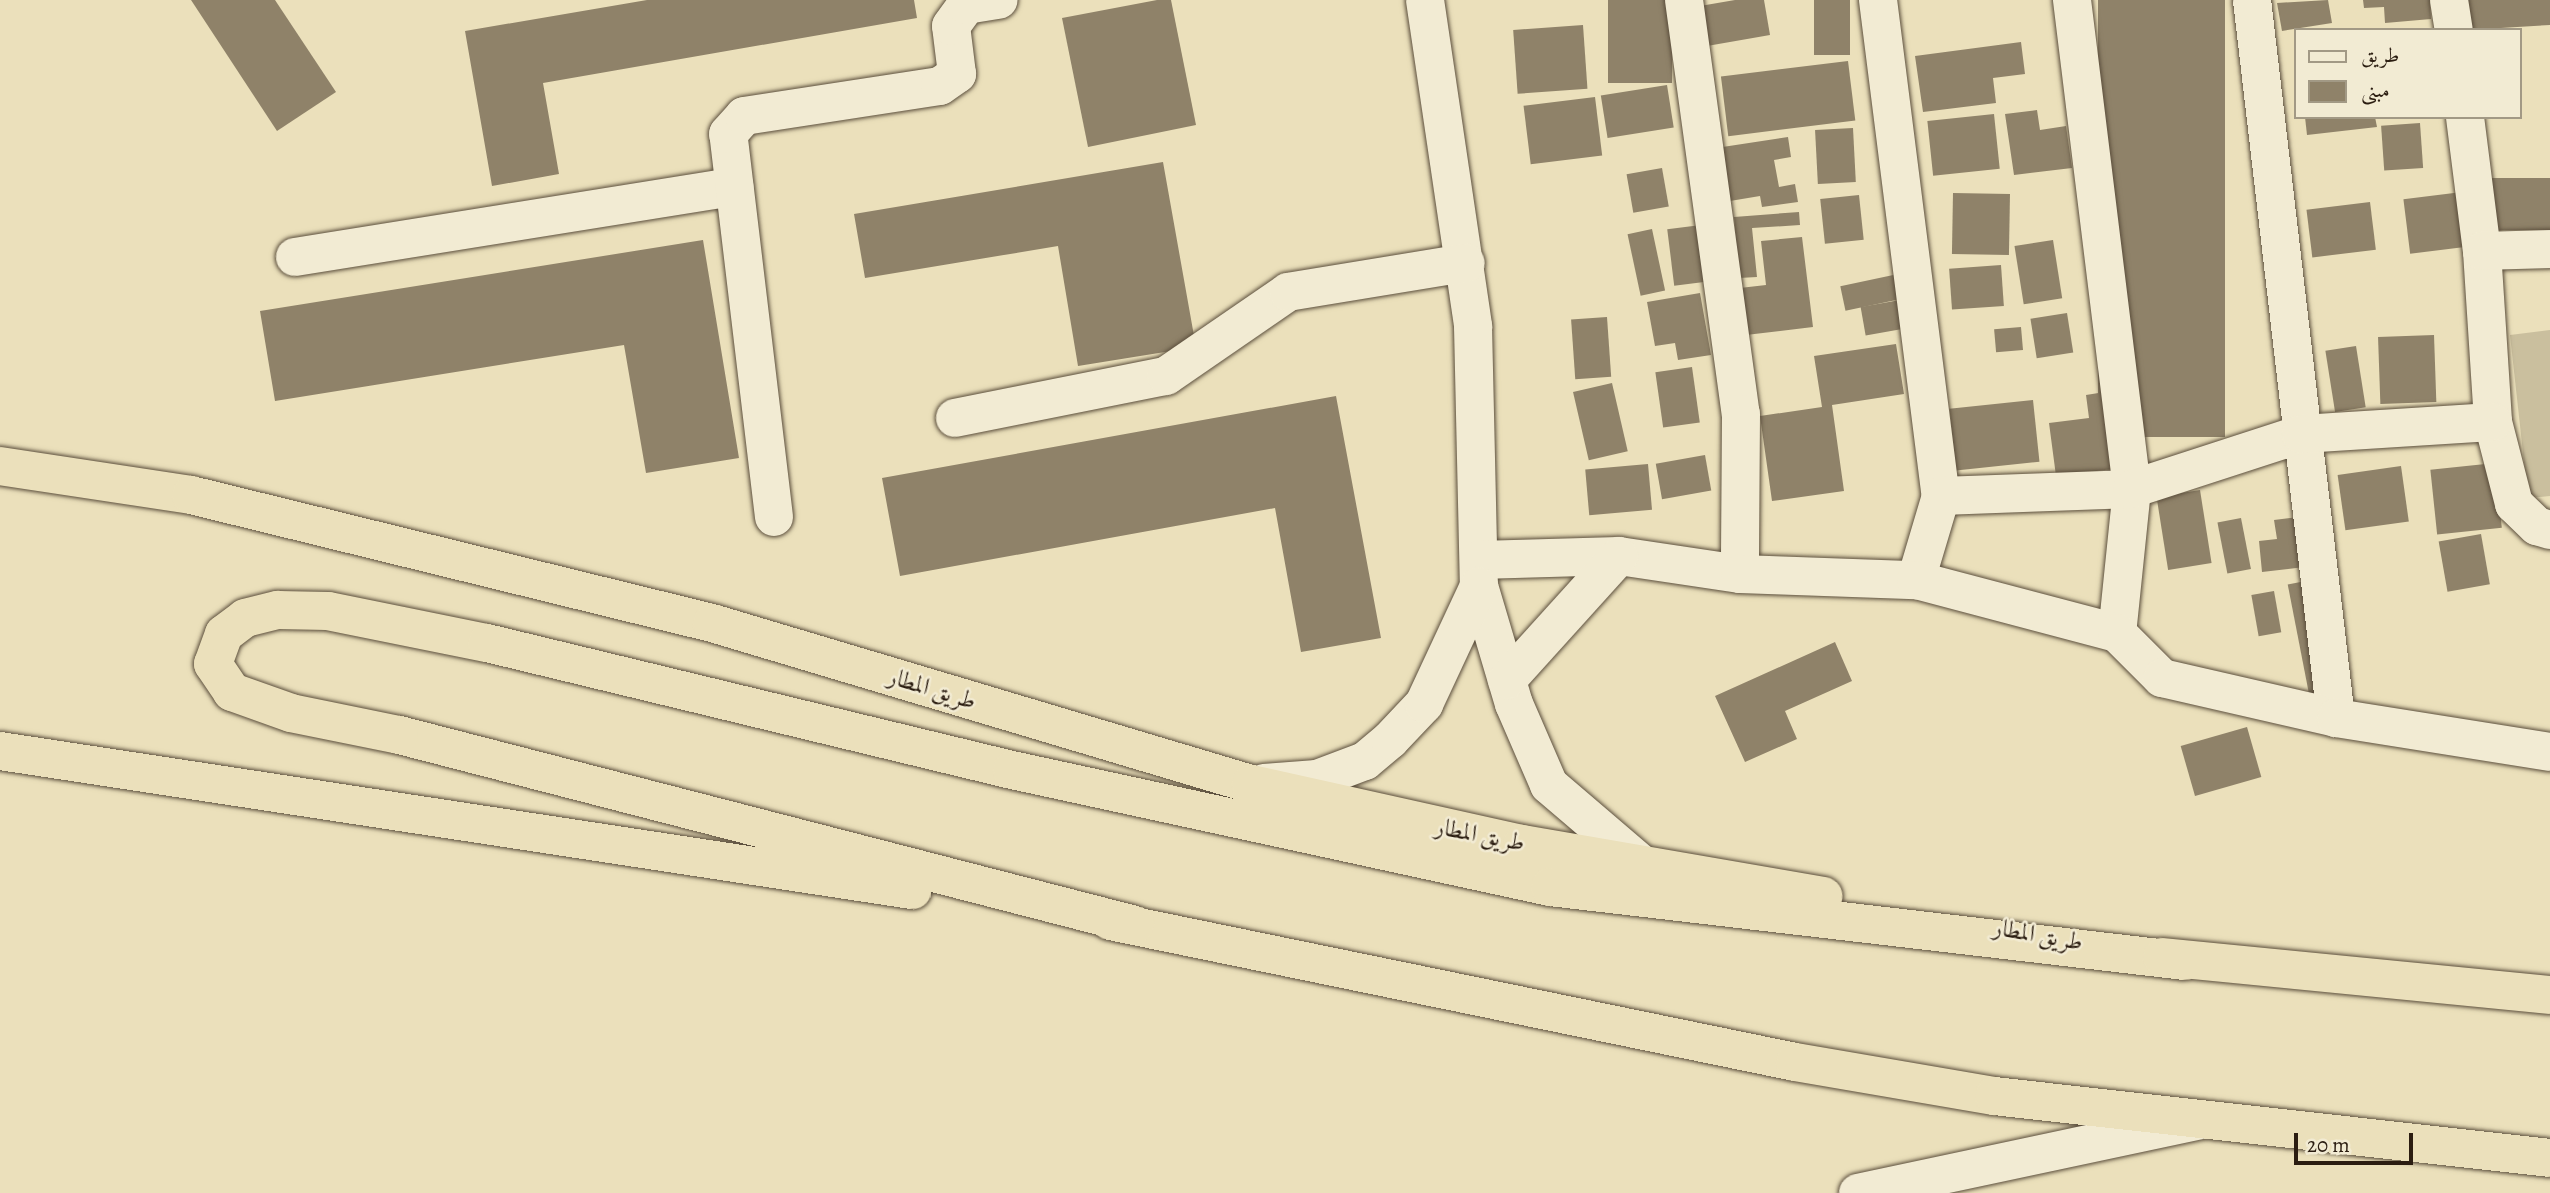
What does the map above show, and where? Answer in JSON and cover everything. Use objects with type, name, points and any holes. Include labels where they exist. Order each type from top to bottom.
[{"type":"highway","name":"طريق المطار","points":[[0,466],[191,495],[712,623],[1251,785],[1522,844],[1639,862],[2185,961],[2550,995]]},
{"type":"highway","points":[[1135,925],[412,738],[291,713],[232,692],[213,664],[224,634],[245,618],[278,610],[327,611],[487,643],[1012,770],[1550,887],[2185,961]]},
{"type":"highway","points":[[0,751],[468,820],[1135,925],[1796,1062],[1994,1096],[2550,1158]]},
{"type":"street","points":[[774,517],[727,134],[744,116],[940,86],[957,74],[951,26],[966,5],[999,0]]},
{"type":"street","points":[[1425,0],[1466,262],[1473,327],[1479,573],[1507,680],[1549,785],[1639,862]]},
{"type":"street","points":[[1684,0],[1741,414],[1740,574]]},
{"type":"street","points":[[1878,0],[1941,496],[1916,580]]},
{"type":"street","points":[[2073,0],[2132,489],[2117,633]]},
{"type":"street","points":[[2252,0],[2336,718]]},
{"type":"street","points":[[2449,0],[2454,28]]},
{"type":"street","points":[[2465,119],[2482,251],[2493,422],[2514,504],[2537,526],[2550,530]]},
{"type":"street","points":[[295,257],[734,187]]},
{"type":"street","points":[[2482,251],[2550,249]]},
{"type":"street","points":[[955,418],[1166,376],[1288,292],[1466,262]]},
{"type":"street","points":[[1941,496],[2132,489],[2301,434],[2493,422]]},
{"type":"street","points":[[1479,573],[1619,556],[1740,574],[1916,580],[2117,633],[2162,678],[2336,718],[2550,752]]},
{"type":"street","points":[[1507,680],[1619,556]]},
{"type":"street","points":[[1251,785],[1317,779],[1365,761],[1390,740],[1424,704],[1479,573]]},
{"type":"street","points":[[1863,1193],[2207,1119]]},
{"type":"shaded area","points":[[2550,330],[2550,496],[2528,498],[2510,335]]},
{"type":"building","points":[[191,0],[275,0],[336,92],[277,131]]},
{"type":"building","points":[[647,0],[914,0],[917,18],[543,83],[559,174],[492,186],[465,31]]},
{"type":"building","points":[[1157,0],[1171,0],[1196,125],[1088,147],[1062,18]]},
{"type":"building","points":[[1608,0],[1672,0],[1672,83],[1608,83]]},
{"type":"building","points":[[1735,0],[1764,0],[1770,35],[1707,46],[1700,6]]},
{"type":"building","points":[[1814,0],[1850,0],[1850,55],[1814,55]]},
{"type":"building","points":[[2098,0],[2225,0],[2225,437],[2098,437]]},
{"type":"building","points":[[2328,0],[2332,23],[2282,31],[2277,3]]},
{"type":"building","points":[[2363,0],[2430,0],[2431,19],[2385,23],[2384,7],[2364,8]]},
{"type":"building","points":[[2466,0],[2550,0],[2550,25],[2468,28]]},
{"type":"building","points":[[1583,25],[1587,89],[1518,94],[1513,30]]},
{"type":"building","points":[[2021,42],[2025,74],[1993,78],[1996,103],[1923,112],[1915,56]]},
{"type":"building","points":[[1848,61],[1855,121],[1728,136],[1721,77]]},
{"type":"building","points":[[1667,85],[1674,127],[1608,138],[1601,95]]},
{"type":"building","points":[[1595,97],[1602,156],[1531,164],[1524,106]]},
{"type":"building","points":[[2037,110],[2040,130],[2066,126],[2072,168],[2014,175],[2005,114]]},
{"type":"building","points":[[1994,114],[2000,169],[1933,176],[1927,121]]},
{"type":"building","points":[[2305,119],[2375,119],[2377,127],[2307,135]]},
{"type":"building","points":[[2420,123],[2423,168],[2384,171],[2381,126]]},
{"type":"building","points":[[1853,128],[1856,182],[1818,184],[1815,130]]},
{"type":"building","points":[[1788,137],[1791,157],[1774,160],[1779,187],[1795,184],[1798,202],[1762,207],[1760,196],[1724,202],[1716,148]]},
{"type":"building","points":[[1163,162],[1196,347],[1078,366],[1058,246],[865,278],[854,214]]},
{"type":"building","points":[[1662,168],[1669,206],[1633,213],[1627,174]]},
{"type":"building","points":[[2478,178],[2550,178],[2550,230],[2478,230]]},
{"type":"building","points":[[2462,192],[2469,247],[2410,254],[2403,199]]},
{"type":"building","points":[[1953,193],[2010,194],[2009,255],[1952,254]]},
{"type":"building","points":[[1859,195],[1864,240],[1825,244],[1820,199]]},
{"type":"building","points":[[2370,202],[2376,250],[2312,257],[2306,210]]},
{"type":"building","points":[[1799,212],[1800,225],[1752,228],[1757,277],[1739,278],[1734,217]]},
{"type":"building","points":[[1701,225],[1708,282],[1674,286],[1667,229]]},
{"type":"building","points":[[1652,229],[1665,291],[1641,296],[1628,234]]},
{"type":"building","points":[[1802,237],[1813,327],[1746,335],[1740,288],[1766,285],[1761,241]]},
{"type":"building","points":[[703,240],[739,458],[646,473],[624,345],[275,401],[260,311]]},
{"type":"building","points":[[2053,240],[2062,298],[2024,304],[2014,246]]},
{"type":"building","points":[[2001,265],[2004,306],[1952,310],[1949,269]]},
{"type":"building","points":[[1898,274],[1903,298],[1845,311],[1840,286]]},
{"type":"building","points":[[1700,293],[1711,355],[1678,360],[1675,343],[1655,346],[1647,302]]},
{"type":"building","points":[[1900,300],[1905,329],[1866,336],[1861,307]]},
{"type":"building","points":[[2067,313],[2073,353],[2037,358],[2030,319]]},
{"type":"building","points":[[1607,317],[1611,377],[1575,379],[1571,320]]},
{"type":"building","points":[[2021,327],[2023,350],[1996,352],[1994,329]]},
{"type":"building","points":[[2434,335],[2436,402],[2380,404],[2378,337]]},
{"type":"building","points":[[1896,344],[1904,394],[1832,405],[1844,491],[1772,501],[1760,416],[1822,407],[1814,356]]},
{"type":"building","points":[[2356,346],[2366,407],[2335,412],[2325,351]]},
{"type":"building","points":[[1692,367],[1700,422],[1663,428],[1655,372]]},
{"type":"building","points":[[1612,383],[1628,451],[1589,460],[1573,392]]},
{"type":"building","points":[[2111,391],[2121,468],[2056,476],[2049,423],[2089,418],[2086,395]]},
{"type":"building","points":[[1336,396],[1381,638],[1301,652],[1275,508],[900,576],[882,478]]},
{"type":"building","points":[[2033,400],[2039,462],[1956,470],[1949,409]]},
{"type":"building","points":[[1705,455],[1711,490],[1662,499],[1656,464]]},
{"type":"building","points":[[2495,463],[2502,528],[2437,534],[2430,470]]},
{"type":"building","points":[[1648,464],[1652,510],[1589,515],[1585,469]]},
{"type":"building","points":[[2401,466],[2409,521],[2345,530],[2338,475]]},
{"type":"building","points":[[2200,490],[2212,563],[2168,570],[2157,497]]},
{"type":"building","points":[[2323,514],[2329,564],[2262,572],[2259,541],[2277,539],[2274,520]]},
{"type":"building","points":[[2241,518],[2251,569],[2227,574],[2217,523]]},
{"type":"building","points":[[2481,534],[2490,584],[2448,592],[2439,541]]},
{"type":"building","points":[[2326,577],[2348,692],[2310,699],[2288,584]]},
{"type":"building","points":[[2274,591],[2281,632],[2259,636],[2251,595]]},
{"type":"building","points":[[1835,642],[1852,681],[1785,711],[1797,739],[1745,762],[1715,696]]},
{"type":"building","points":[[2247,727],[2261,777],[2195,796],[2181,746]]}]
